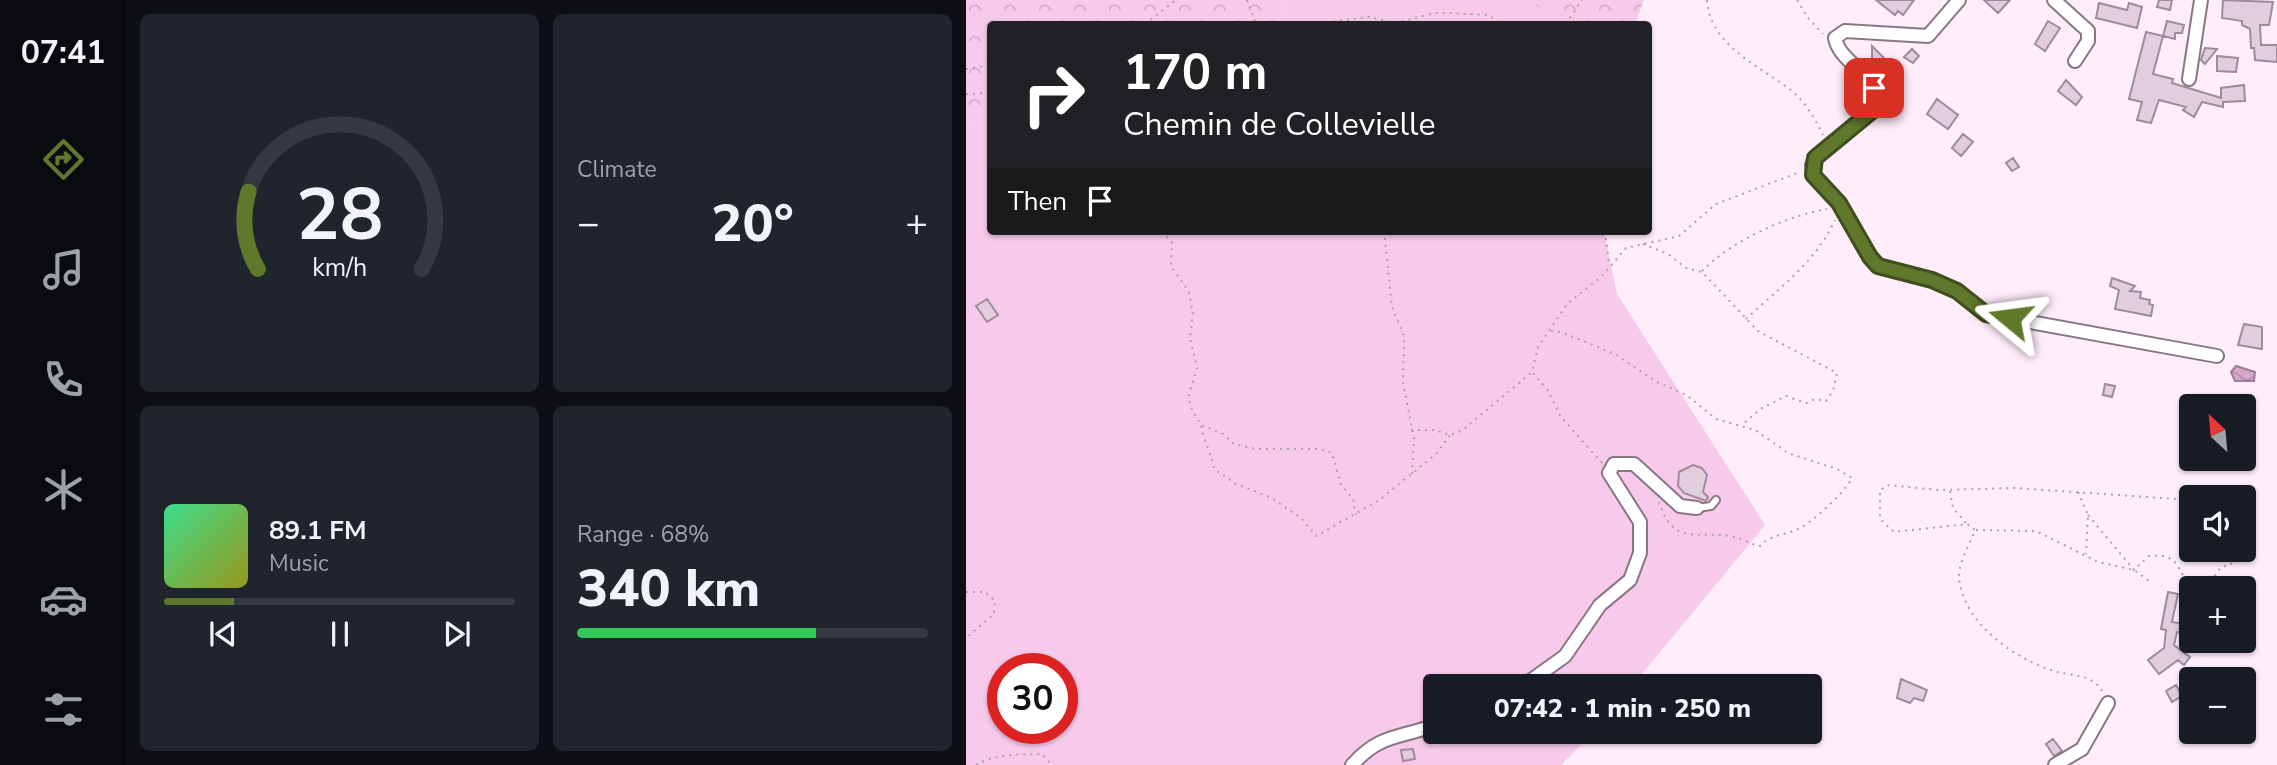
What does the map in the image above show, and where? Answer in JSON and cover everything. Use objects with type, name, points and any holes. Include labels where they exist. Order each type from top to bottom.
[{"type":"street","points":[[1959,0],[1928,36],[1845,31],[1837,34],[1836,43],[1878,95],[1872,111],[1829,145],[1812,165],[1819,184],[1842,206],[1878,266],[1932,280],[1957,291],[1986,314],[2108,334],[2217,356]]},
{"type":"street","points":[[2054,0],[2088,31],[2088,41],[2075,61]]},
{"type":"street","points":[[2189,79],[2201,0]]},
{"type":"street","points":[[1540,674],[1565,656],[1600,605],[1630,580],[1640,553],[1640,522],[1609,473],[1614,464],[1634,464],[1680,506],[1697,508]]},
{"type":"street","points":[[2055,765],[2082,749],[2108,703]]},
{"type":"street","points":[[1352,765],[1368,747],[1386,738],[1423,728]]},
{"type":"lane","points":[[1697,508],[1712,506],[1716,500]]},
{"type":"path","points":[[1149,21],[1176,0]]},
{"type":"path","points":[[1247,0],[1255,21]]},
{"type":"path","points":[[1568,21],[1581,0]]},
{"type":"path","points":[[1707,0],[1708,14],[1715,30],[1738,52],[1794,93],[1809,109],[1829,145]]},
{"type":"path","points":[[1797,0],[1818,30],[1836,43]]},
{"type":"path","points":[[1404,21],[1434,13],[1451,13],[1488,15],[1497,21]]},
{"type":"path","points":[[1377,17],[1378,21]]},
{"type":"path","points":[[1340,21],[1377,17],[1390,21]]},
{"type":"path","points":[[966,69],[987,66]]},
{"type":"path","points":[[966,94],[987,93]]},
{"type":"path","points":[[1165,235],[1172,243],[1171,266],[1189,292],[1193,314],[1189,338],[1197,368],[1189,395],[1190,406],[1201,425],[1204,444],[1214,461],[1214,469],[1236,484],[1270,497],[1301,518],[1316,536],[1356,515],[1412,475],[1436,454],[1450,435],[1493,408],[1532,372],[1538,347],[1567,304],[1626,248],[1679,236],[1716,204],[1812,165]]},
{"type":"path","points":[[1702,272],[1733,248],[1787,219],[1842,206]]},
{"type":"path","points":[[1744,320],[1790,281],[1830,231],[1842,206]]},
{"type":"path","points":[[1384,235],[1392,307],[1404,336],[1403,383],[1415,457],[1412,475]]},
{"type":"path","points":[[1606,235],[1610,265]]},
{"type":"path","points":[[1640,243],[1668,254],[1686,268],[1702,272],[1744,320],[1758,331],[1837,373],[1833,391],[1826,401],[1815,398],[1806,403],[1786,396],[1762,408],[1742,425]]},
{"type":"path","points":[[1551,331],[1561,332],[1615,354],[1655,381],[1688,397],[1716,419],[1742,425],[1770,437],[1788,453],[1837,469],[1852,478],[1805,525],[1769,537],[1760,546],[1736,537],[1693,537],[1676,531],[1665,519],[1659,503],[1659,487]]},
{"type":"path","points":[[1532,372],[1547,389],[1561,416],[1601,463],[1614,464]]},
{"type":"path","points":[[1201,425],[1223,434],[1234,444],[1256,449],[1320,449],[1332,453],[1341,485],[1353,499],[1356,515]]},
{"type":"path","points":[[1410,430],[1435,430],[1450,435]]},
{"type":"path","points":[[1967,524],[1894,532],[1880,519],[1881,490],[1884,486],[2015,488],[2179,499]]},
{"type":"path","points":[[1950,489],[1951,504],[1975,530],[2036,531],[2098,562],[2134,570]]},
{"type":"path","points":[[2077,492],[2088,515],[2134,570],[2152,583]]},
{"type":"path","points":[[2086,556],[2088,515]]},
{"type":"path","points":[[1975,530],[1959,573],[1971,614],[1982,627],[2029,661],[2094,680],[2108,703]]},
{"type":"path","points":[[2134,570],[2149,555],[2170,558],[2178,563],[2185,576]]},
{"type":"path","points":[[2215,576],[2220,568],[2236,562]]},
{"type":"path","points":[[966,592],[985,592],[995,601],[994,614],[966,638]]},
{"type":"path","points":[[976,765],[1006,755],[1042,754],[1052,765]]},
{"type":"green space","points":[[966,0],[1282,0],[1280,21],[987,21],[987,120],[966,128]]},
{"type":"green space","points":[[1282,0],[1556,0],[1560,21],[1280,21]]},
{"type":"green space","points":[[1527,0],[1644,0],[1636,21],[1561,21]]},
{"type":"green space","points":[[987,120],[987,235],[1605,235],[1617,294],[1765,525],[1642,674],[1423,674],[1423,744],[1582,744],[1561,765],[966,765],[966,128]]},
{"type":"water","points":[[2236,366],[2255,372],[2254,381],[2235,381],[2231,372]]},
{"type":"building","points":[[1876,0],[1914,0],[1903,15],[1898,11],[1895,15]]},
{"type":"building","points":[[1984,0],[2010,0],[1998,13]]},
{"type":"building","points":[[2159,0],[2172,0],[2170,10],[2157,7]]},
{"type":"building","points":[[2223,0],[2273,2],[2269,25],[2260,25],[2261,45],[2277,45],[2277,62],[2255,60],[2250,29],[2242,25],[2242,21],[2222,18]]},
{"type":"building","points":[[2099,3],[2127,10],[2129,3],[2142,7],[2137,28],[2096,18]]},
{"type":"building","points":[[2048,21],[2060,28],[2045,51],[2035,44]]},
{"type":"building","points":[[2167,21],[2184,25],[2182,33],[2175,33],[2175,39],[2163,36]]},
{"type":"building","points":[[2146,32],[2163,36],[2153,74],[2173,79],[2172,83],[2221,98],[2221,88],[2244,85],[2245,101],[2223,102],[2223,107],[2202,102],[2194,117],[2183,110],[2186,107],[2159,100],[2151,123],[2137,120],[2142,102],[2129,99]]},
{"type":"building","points":[[1872,46],[1887,61],[1872,61]]},
{"type":"building","points":[[2205,48],[2217,49],[2205,64],[2201,60]]},
{"type":"building","points":[[1912,49],[1919,56],[1913,63],[1904,57]]},
{"type":"building","points":[[2217,56],[2238,58],[2236,72],[2217,71]]},
{"type":"building","points":[[2066,80],[2082,97],[2076,105],[2058,91]]},
{"type":"building","points":[[1937,99],[1958,115],[1948,129],[1927,114]]},
{"type":"building","points":[[1963,134],[1973,142],[1961,156],[1952,148]]},
{"type":"building","points":[[2013,158],[2019,167],[2012,171],[2006,163]]},
{"type":"building","points":[[2112,278],[2135,286],[2130,291],[2141,292],[2140,298],[2150,300],[2149,304],[2153,305],[2151,316],[2115,309],[2119,290],[2110,286]]},
{"type":"building","points":[[987,299],[998,315],[987,322],[976,306]]},
{"type":"building","points":[[2244,324],[2262,327],[2262,349],[2238,345]]},
{"type":"building","points":[[2105,384],[2115,386],[2112,397],[2103,395]]},
{"type":"building","points":[[1693,465],[1702,468],[1707,475],[1703,492],[1708,497],[1706,501],[1684,493],[1678,486],[1679,472]]},
{"type":"building","points":[[2168,592],[2178,594],[2172,622],[2179,623],[2179,632],[2174,645],[2179,649],[2179,653],[2190,657],[2184,665],[2178,660],[2159,674],[2148,660],[2164,648],[2166,630],[2161,629]]},
{"type":"building","points":[[1901,679],[1927,690],[1923,701],[1914,698],[1910,703],[1897,698]]},
{"type":"building","points":[[2176,685],[2179,698],[2172,702],[2166,691]]},
{"type":"building","points":[[2053,739],[2062,751],[2054,756],[2046,744]]},
{"type":"building","points":[[1413,749],[1415,759],[1403,761],[1401,750]]},
{"type":"route","points":[[1874,88],[1878,95],[1872,111],[1815,158],[1812,165],[1813,175],[1839,203],[1878,266],[1932,280],[1957,291],[1986,314],[2010,318]]}]
